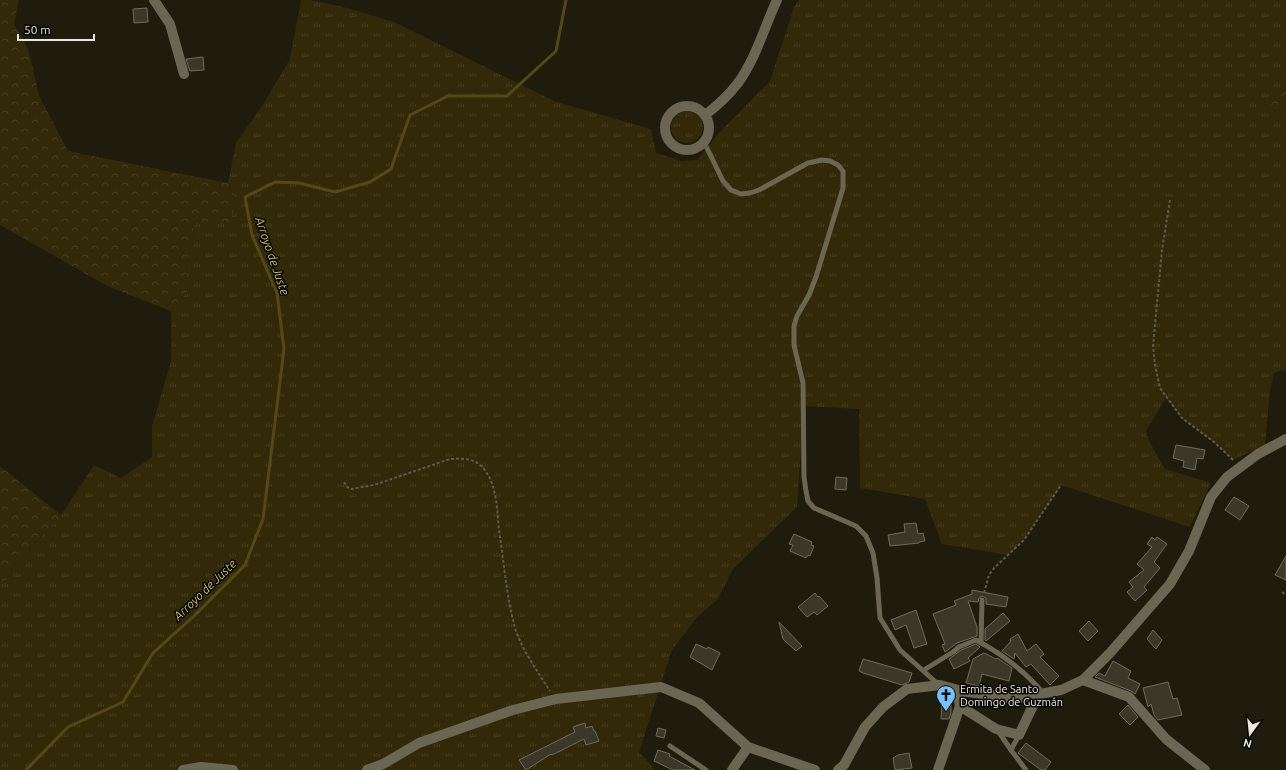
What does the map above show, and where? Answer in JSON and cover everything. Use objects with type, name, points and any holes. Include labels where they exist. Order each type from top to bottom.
[{"type":"street","points":[[154,0],[170,24],[184,74]]},
{"type":"street","points":[[705,115],[724,99],[738,84],[748,67],[777,0]]},
{"type":"street","points":[[681,106],[693,106],[702,111],[707,119],[709,128],[708,136],[704,142],[698,147],[688,150],[674,146],[668,140],[665,131],[665,121],[671,112],[681,106]]},
{"type":"street","points":[[838,770],[844,765],[866,727],[883,707],[907,689],[940,685],[962,691],[1014,699],[1061,690],[1083,680],[1110,653],[1170,584],[1189,551],[1211,497],[1228,476],[1258,454],[1286,439]]},
{"type":"street","points":[[1083,680],[1129,697],[1166,739],[1205,770]]},
{"type":"street","points":[[367,770],[383,764],[419,744],[513,710],[556,699],[661,687],[699,704],[748,747],[814,770]]},
{"type":"street","points":[[938,770],[960,706],[959,700],[962,691]]},
{"type":"street","points":[[960,706],[996,729],[1019,735],[1041,694]]},
{"type":"street","points":[[732,770],[748,747]]},
{"type":"street","points":[[183,770],[201,768],[233,770]]},
{"type":"lane","points":[[704,142],[723,181],[731,190],[741,194],[759,190],[808,163],[822,160],[830,161],[838,165],[843,171],[843,188],[816,277],[809,295],[796,316],[794,326],[794,345],[803,383],[804,477],[806,491],[808,501],[814,508],[856,526],[866,536],[873,553],[877,578],[880,618],[900,650],[940,685]]},
{"type":"lane","points":[[981,643],[982,600]]},
{"type":"lane","points":[[924,670],[959,646],[976,640],[1009,660],[1038,686],[1041,694]]},
{"type":"lane","points":[[996,729],[1026,770]]},
{"type":"lane","points":[[1011,750],[1019,735]]},
{"type":"lane","points":[[670,746],[706,770]]},
{"type":"path","points":[[1170,200],[1162,250],[1153,346],[1160,388],[1182,418],[1214,442],[1240,467]]},
{"type":"path","points":[[344,482],[347,487],[351,489],[374,485],[450,459],[463,458],[471,460],[477,462],[483,468],[488,475],[497,504],[506,581],[514,626],[532,662],[556,699]]},
{"type":"path","points":[[982,600],[989,575],[994,568],[1024,540],[1061,485]]},
{"type":"path","points":[[1282,592],[1286,595]]},
{"type":"green space","points":[[0,0],[19,0],[14,24],[28,48],[39,96],[68,151],[228,183],[236,202],[230,223],[195,223],[186,264],[188,290],[171,311],[107,286],[0,225]]},
{"type":"green space","points":[[301,0],[311,0],[343,7],[394,22],[554,101],[651,129],[656,153],[681,161],[697,160],[719,133],[770,81],[794,7],[799,0],[1286,0],[1286,92],[1264,102],[1270,113],[1286,108],[1286,370],[1274,373],[1270,390],[1265,445],[1233,460],[1214,442],[1182,418],[1166,398],[1146,431],[1149,441],[1165,469],[1211,483],[1190,527],[1061,485],[1031,530],[1009,555],[942,544],[925,499],[860,488],[859,409],[804,406],[797,507],[733,569],[718,599],[697,617],[672,650],[639,752],[655,770],[0,770],[0,582],[6,581],[14,566],[61,515],[94,465],[121,478],[152,457],[152,426],[171,361],[171,311],[188,290],[186,264],[195,223],[236,202],[228,183],[236,143],[264,103],[290,59]]},
{"type":"green space","points":[[1286,92],[1286,108],[1270,113],[1264,101]]},
{"type":"green space","points":[[684,111],[690,111],[700,118],[703,127],[702,133],[696,140],[690,143],[684,143],[674,136],[671,130],[671,124],[678,114]]},
{"type":"green space","points":[[0,466],[61,515],[14,566],[6,581],[0,582]]},
{"type":"building","points":[[147,8],[148,22],[134,23],[133,9]]},
{"type":"building","points":[[203,57],[204,70],[190,71],[186,59]]},
{"type":"building","points":[[1176,445],[1205,450],[1203,459],[1197,458],[1195,470],[1183,467],[1184,461],[1173,458]]},
{"type":"building","points":[[836,477],[847,478],[846,490],[835,489]]},
{"type":"building","points":[[1234,497],[1249,506],[1240,520],[1225,510]]},
{"type":"building","points":[[916,523],[918,534],[923,533],[925,541],[890,546],[888,535],[905,532],[904,524]]},
{"type":"building","points":[[794,534],[812,542],[811,545],[814,546],[810,556],[808,555],[806,558],[790,551],[793,545],[789,544]]},
{"type":"building","points":[[1152,537],[1155,540],[1157,537],[1167,544],[1154,562],[1160,568],[1144,587],[1147,590],[1135,601],[1127,592],[1133,587],[1129,582],[1144,570],[1137,564],[1152,547],[1147,544]]},
{"type":"building","points":[[1286,556],[1286,580],[1275,575]]},
{"type":"building","points":[[972,590],[1008,597],[1006,607],[986,604],[986,598],[982,596],[979,598],[978,602],[968,601],[977,627],[977,636],[957,643],[945,652],[942,645],[945,644],[933,614],[956,605],[954,601],[972,594]]},
{"type":"building","points":[[815,593],[828,606],[817,615],[814,612],[807,617],[798,607]]},
{"type":"building","points":[[916,610],[927,644],[914,648],[906,625],[895,630],[891,620]]},
{"type":"building","points":[[1003,613],[1010,621],[986,641],[985,629]]},
{"type":"building","points":[[1089,621],[1098,631],[1088,641],[1079,631]]},
{"type":"building","points":[[779,622],[802,646],[796,651],[783,639]]},
{"type":"building","points":[[1153,630],[1162,640],[1156,649],[1147,639]]},
{"type":"building","points":[[1018,634],[1027,651],[1036,644],[1044,654],[1040,657],[1059,676],[1050,685],[1031,664],[1026,667],[1015,653],[1014,659],[1002,651],[1011,641],[1010,639]]},
{"type":"building","points":[[696,644],[707,649],[708,647],[720,653],[712,670],[690,657]]},
{"type":"building","points":[[976,644],[980,647],[968,658],[970,661],[954,669],[949,659],[961,650]]},
{"type":"building","points":[[984,653],[996,659],[997,658],[1012,668],[1009,681],[982,674],[979,686],[966,683],[973,659]]},
{"type":"building","points":[[863,659],[912,673],[909,682],[902,685],[859,671]]},
{"type":"building","points":[[1113,661],[1131,671],[1128,678],[1140,684],[1135,694],[1095,677],[1099,673],[1105,676]]},
{"type":"building","points":[[1168,682],[1173,699],[1177,698],[1182,715],[1158,720],[1154,715],[1151,704],[1148,707],[1143,688]]},
{"type":"building","name":"Ermita de Santo Domingo de Guzmán","points":[[942,704],[951,705],[949,719],[941,719]]},
{"type":"building","points":[[1128,705],[1138,717],[1130,725],[1119,714]]},
{"type":"building","points":[[585,723],[586,728],[592,726],[599,741],[586,745],[584,739],[552,755],[551,754],[526,770],[519,760],[575,732],[573,727]]},
{"type":"building","points":[[658,728],[666,730],[664,738],[656,736]]},
{"type":"building","points":[[1026,743],[1051,762],[1045,770],[1041,770],[1018,753]]},
{"type":"building","points":[[658,750],[670,754],[669,756],[695,770],[673,770],[654,761]]},
{"type":"building","points":[[909,753],[912,768],[895,770],[893,758],[898,755]]},
{"type":"waterway","name":"Arroyo de Juste","points":[[26,770],[68,727],[123,702],[153,653],[194,616],[245,565],[263,519],[284,349],[277,293],[252,235],[245,197],[275,182],[299,183],[335,192],[370,182],[391,169],[410,115],[448,96],[507,96],[556,51],[566,0]]},
{"type":"place","name":"Ermita de Santo Domingo de Guzmán","points":[[946,712]]}]
